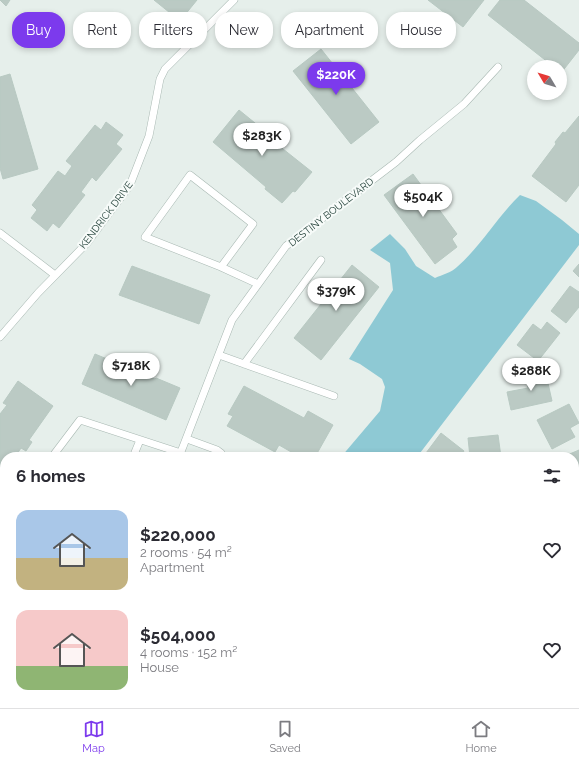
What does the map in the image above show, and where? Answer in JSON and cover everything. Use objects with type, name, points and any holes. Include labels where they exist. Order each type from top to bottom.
[{"type":"lane","name":"KENDRICK DRIVE","points":[[0,337],[38,293],[87,243],[130,185],[149,136],[160,79],[164,69],[234,0]]},
{"type":"lane","name":"DESTINY BOULEVARD","points":[[181,452],[232,320],[286,246],[396,162],[464,104],[498,67]]},
{"type":"lane","points":[[221,267],[253,224],[190,175],[145,237],[221,267],[258,284]]},
{"type":"lane","points":[[0,233],[55,275]]},
{"type":"lane","points":[[244,364],[321,260]]},
{"type":"lane","points":[[219,355],[334,396]]},
{"type":"lane","points":[[56,452],[80,420],[172,452]]},
{"type":"lane","points":[[187,439],[219,452]]},
{"type":"lane","points":[[135,452],[140,440]]},
{"type":"water","points":[[520,195],[536,201],[579,234],[579,245],[421,452],[345,452],[380,411],[385,387],[382,379],[360,364],[349,359],[393,290],[390,263],[370,250],[390,234],[405,249],[416,266],[435,278],[457,267],[466,259]]},
{"type":"building","points":[[0,0],[10,0],[6,6]]},
{"type":"building","points":[[154,0],[197,0],[187,12],[169,12]]},
{"type":"building","points":[[428,0],[484,0],[463,27],[456,22],[456,12],[444,12]]},
{"type":"building","points":[[500,0],[524,0],[579,43],[579,50],[567,65],[567,60],[545,60],[488,15]]},
{"type":"building","points":[[321,49],[379,122],[351,144],[293,71]]},
{"type":"building","points":[[10,74],[38,169],[3,179],[0,168],[0,77]]},
{"type":"building","points":[[239,110],[271,136],[273,134],[282,141],[278,145],[312,172],[295,192],[293,191],[282,203],[265,189],[266,187],[213,142]]},
{"type":"building","points":[[579,116],[579,185],[566,202],[532,176],[556,144],[555,142],[563,132],[565,133]]},
{"type":"building","points":[[106,122],[123,135],[116,144],[122,149],[96,181],[92,177],[81,192],[85,195],[59,228],[53,223],[47,231],[31,218],[37,210],[32,205],[58,171],[65,176],[72,166],[66,161],[95,125],[101,130]]},
{"type":"building","points":[[413,174],[457,234],[452,239],[457,247],[435,264],[384,195]]},
{"type":"building","points":[[579,264],[579,277],[573,271]]},
{"type":"building","points":[[352,265],[379,287],[321,360],[294,338]]},
{"type":"building","points":[[132,266],[210,295],[199,324],[119,295]]},
{"type":"building","points":[[570,286],[579,292],[579,307],[566,323],[551,311]]},
{"type":"building","points":[[547,322],[560,333],[538,361],[517,345],[533,324],[541,330]]},
{"type":"building","points":[[95,354],[180,388],[166,420],[82,384]]},
{"type":"building","points":[[545,370],[552,401],[511,410],[507,392],[528,388],[525,374]]},
{"type":"building","points":[[18,381],[53,406],[29,440],[32,442],[26,451],[21,448],[18,452],[0,452],[0,414],[7,405],[3,403]]},
{"type":"building","points":[[244,386],[304,418],[308,411],[333,425],[318,452],[291,452],[279,445],[275,452],[227,426],[233,416],[228,414]]},
{"type":"building","points":[[569,404],[579,423],[570,428],[575,437],[552,449],[537,420]]},
{"type":"building","points":[[441,433],[464,451],[463,452],[427,452]]},
{"type":"building","points":[[498,435],[500,452],[469,452],[468,438]]}]
